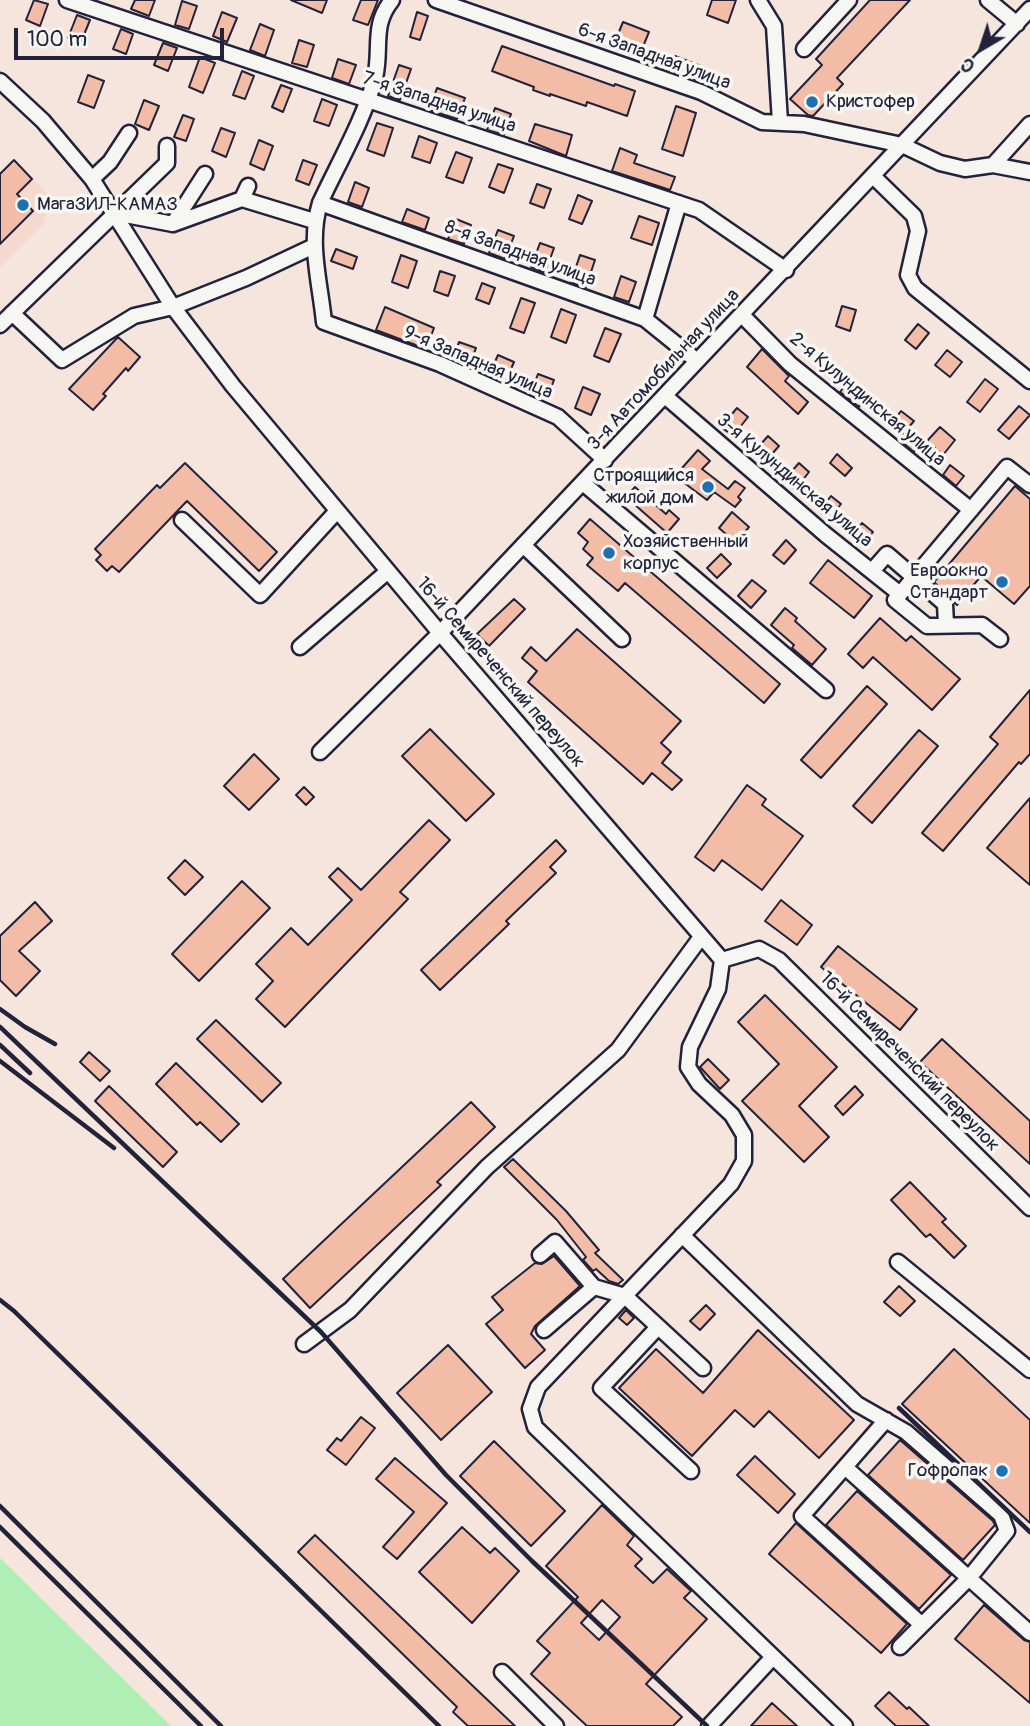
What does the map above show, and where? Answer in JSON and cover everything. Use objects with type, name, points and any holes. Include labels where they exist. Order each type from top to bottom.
[{"type":"street","name":"7-я Западная улица","points":[[67,0],[699,210],[786,270]]},
{"type":"street","points":[[12,313],[62,360],[134,316],[173,307],[246,278],[314,246],[314,221],[368,99],[375,77],[378,28],[384,11],[392,0]]},
{"type":"street","name":"6-я Западная улица","points":[[436,0],[701,92],[762,122],[804,124],[902,145],[940,163],[965,169],[993,165],[1030,172]]},
{"type":"street","points":[[758,0],[774,26],[780,122]]},
{"type":"street","points":[[804,49],[849,0]]},
{"type":"street","points":[[988,0],[1017,24]]},
{"type":"street","name":"3-я Автомобильная улица","points":[[320,752],[440,633],[1030,9]]},
{"type":"street","name":"16-й Семиреченский переулок","points":[[0,81],[43,121],[92,179],[173,307],[233,386],[440,633],[722,960],[759,949],[779,960],[1027,1199]]},
{"type":"street","points":[[993,165],[1030,124]]},
{"type":"street","points":[[92,179],[110,162],[130,133]]},
{"type":"street","points":[[0,325],[167,163],[167,146]]},
{"type":"street","points":[[173,224],[205,174]]},
{"type":"street","points":[[873,176],[914,216],[918,231],[908,275],[915,288],[1030,381]]},
{"type":"street","points":[[116,213],[173,224],[245,193],[314,221]]},
{"type":"street","name":"8-я Западная улица","points":[[320,203],[645,319],[697,361]]},
{"type":"street","points":[[645,319],[679,203]]},
{"type":"street","name":"9-я Западная улица","points":[[314,246],[324,322],[440,364],[558,417],[605,460]]},
{"type":"street","name":"2-я Кулундинская улица","points":[[742,315],[790,364],[971,510]]},
{"type":"street","name":"3-я Кулундинская улица","points":[[665,396],[826,535],[900,594],[895,600],[926,626],[946,624]]},
{"type":"street","points":[[900,594],[1007,467],[1030,485]]},
{"type":"street","points":[[583,483],[826,690]]},
{"type":"street","points":[[182,520],[260,596],[337,511]]},
{"type":"street","points":[[523,545],[622,639]]},
{"type":"street","points":[[872,571],[887,554],[945,604],[946,624],[982,625],[1000,639]]},
{"type":"street","points":[[300,647],[388,571]]},
{"type":"street","points":[[304,1344],[350,1310],[487,1167],[618,1050],[701,937]]},
{"type":"street","points":[[722,960],[718,989],[690,1047],[688,1068],[699,1084],[732,1115],[744,1135],[744,1161],[731,1184],[538,1387],[530,1409],[535,1427],[845,1726]]},
{"type":"street","points":[[682,1235],[857,1404],[906,1432],[1001,1515],[1007,1531],[969,1578],[900,1647]]},
{"type":"street","points":[[540,1255],[555,1242],[594,1287],[625,1296],[703,1368]]},
{"type":"street","points":[[898,1262],[1030,1370]]},
{"type":"street","points":[[544,1330],[594,1287]]},
{"type":"street","points":[[658,1327],[601,1388],[691,1471]]},
{"type":"street","points":[[886,1420],[802,1516],[922,1625]]},
{"type":"street","points":[[845,1467],[1030,1633]]},
{"type":"street","points":[[709,1726],[773,1657]]},
{"type":"street","points":[[502,1672],[556,1726]]},
{"type":"shaded area","points":[[14,160],[51,197],[43,225],[0,268],[0,174]]},
{"type":"green space","points":[[0,1558],[171,1726],[0,1726]]},
{"type":"building","points":[[34,0],[48,4],[40,26],[26,20]]},
{"type":"building","points":[[135,0],[155,0],[149,16],[131,9]]},
{"type":"building","points":[[291,0],[327,0],[322,13]]},
{"type":"building","points":[[361,0],[378,0],[368,25],[353,20]]},
{"type":"building","points":[[712,0],[736,0],[728,23],[707,15]]},
{"type":"building","points":[[870,0],[910,0],[837,78],[843,84],[813,116],[808,115],[790,99],[822,65],[816,59]]},
{"type":"building","points":[[182,1],[197,6],[189,29],[175,25]]},
{"type":"building","points":[[222,12],[237,18],[227,42],[213,36]]},
{"type":"building","points":[[417,12],[428,16],[420,40],[410,37]]},
{"type":"building","points":[[77,15],[90,20],[81,42],[68,38]]},
{"type":"building","points":[[623,22],[649,32],[640,54],[614,44]]},
{"type":"building","points":[[260,24],[274,30],[265,56],[250,50]]},
{"type":"building","points":[[121,29],[133,34],[126,54],[113,49]]},
{"type":"building","points":[[299,40],[314,45],[307,67],[292,63]]},
{"type":"building","points":[[163,43],[177,48],[168,71],[154,65]]},
{"type":"building","points":[[502,46],[635,91],[627,116],[587,102],[586,106],[550,96],[492,71]]},
{"type":"building","points":[[675,56],[706,68],[701,82],[669,69]]},
{"type":"building","points":[[200,57],[215,63],[203,93],[189,87]]},
{"type":"building","points":[[338,59],[356,65],[349,84],[332,78]]},
{"type":"building","points":[[399,65],[411,69],[400,100],[388,96]]},
{"type":"building","points":[[242,71],[254,76],[245,99],[233,95]]},
{"type":"building","points":[[88,75],[104,81],[94,108],[78,102]]},
{"type":"building","points":[[281,85],[292,89],[283,112],[272,107]]},
{"type":"building","points":[[437,88],[465,98],[457,119],[429,110]]},
{"type":"building","points":[[322,99],[337,105],[329,126],[314,121]]},
{"type":"building","points":[[144,100],[159,106],[149,130],[135,124]]},
{"type":"building","points":[[676,106],[696,113],[683,156],[662,149]]},
{"type":"building","points":[[495,108],[511,114],[504,135],[487,130]]},
{"type":"building","points":[[183,115],[194,119],[186,141],[174,137]]},
{"type":"building","points":[[377,123],[393,128],[384,156],[367,150]]},
{"type":"building","points":[[535,124],[572,135],[566,156],[529,141]]},
{"type":"building","points":[[221,128],[235,133],[226,157],[212,151]]},
{"type":"building","points":[[419,136],[437,143],[430,163],[412,157]]},
{"type":"building","points":[[259,140],[273,146],[264,170],[250,164]]},
{"type":"building","points":[[620,148],[637,155],[634,163],[675,177],[670,190],[612,171]]},
{"type":"building","points":[[456,152],[472,158],[463,183],[446,177]]},
{"type":"building","points":[[14,160],[32,179],[17,194],[33,211],[0,244],[0,174]]},
{"type":"building","points":[[303,160],[317,165],[309,185],[296,180]]},
{"type":"building","points":[[498,164],[513,169],[504,193],[489,187]]},
{"type":"building","points":[[355,182],[369,188],[362,207],[348,202]]},
{"type":"building","points":[[537,184],[551,189],[544,208],[530,203]]},
{"type":"building","points":[[578,195],[592,201],[582,224],[569,219]]},
{"type":"building","points":[[407,209],[429,218],[425,230],[402,222]]},
{"type":"building","points":[[639,216],[659,223],[652,245],[631,238]]},
{"type":"building","points":[[456,219],[471,225],[464,244],[448,239]]},
{"type":"building","points":[[498,230],[514,236],[505,259],[489,253]]},
{"type":"building","points":[[540,243],[554,248],[545,273],[531,267]]},
{"type":"building","points":[[336,249],[357,257],[353,269],[331,261]]},
{"type":"building","points":[[401,255],[417,261],[408,288],[392,282]]},
{"type":"building","points":[[580,255],[595,260],[586,287],[571,282]]},
{"type":"building","points":[[440,271],[455,276],[448,296],[434,291]]},
{"type":"building","points":[[621,276],[636,282],[629,302],[614,297]]},
{"type":"building","points":[[482,283],[495,288],[489,304],[476,299]]},
{"type":"building","points":[[521,298],[535,303],[524,333],[510,328]]},
{"type":"building","points":[[842,306],[856,310],[850,331],[836,326]]},
{"type":"building","points":[[385,307],[434,328],[426,349],[376,330]]},
{"type":"building","points":[[561,309],[576,315],[566,343],[551,337]]},
{"type":"building","points":[[918,324],[929,333],[916,349],[905,340]]},
{"type":"building","points":[[605,328],[621,334],[609,362],[594,356]]},
{"type":"building","points":[[118,337],[140,357],[128,371],[126,368],[93,410],[69,389]]},
{"type":"building","points":[[459,342],[476,348],[469,367],[453,359]]},
{"type":"building","points":[[762,349],[789,376],[785,381],[808,402],[798,414],[747,367]]},
{"type":"building","points":[[947,350],[962,362],[950,377],[935,365]]},
{"type":"building","points":[[498,355],[514,362],[505,383],[489,375]]},
{"type":"building","points":[[538,374],[554,380],[547,398],[531,392]]},
{"type":"building","points":[[850,379],[869,393],[859,407],[840,392]]},
{"type":"building","points":[[985,379],[998,389],[980,412],[967,402]]},
{"type":"building","points":[[583,387],[600,394],[591,415],[575,408]]},
{"type":"building","points":[[1019,406],[1030,415],[1009,439],[998,430]]},
{"type":"building","points":[[737,408],[748,417],[733,436],[721,427]]},
{"type":"building","points":[[901,411],[914,421],[903,434],[891,424]]},
{"type":"building","points":[[940,427],[955,440],[943,455],[927,441]]},
{"type":"building","points":[[909,433],[921,444],[914,452],[902,442]]},
{"type":"building","points":[[768,436],[779,446],[764,463],[753,453]]},
{"type":"building","points":[[698,450],[710,461],[702,469],[728,489],[735,481],[745,488],[735,507],[714,492],[707,500],[675,476]]},
{"type":"building","points":[[837,454],[852,468],[845,476],[830,463]]},
{"type":"building","points":[[185,463],[277,552],[259,571],[187,501],[119,572],[112,566],[107,571],[96,560],[101,555],[95,549],[157,485],[160,488]]},
{"type":"building","points":[[799,463],[809,472],[795,490],[784,480]]},
{"type":"building","points":[[950,465],[964,476],[956,486],[943,475]]},
{"type":"building","points":[[1015,486],[1030,499],[1030,586],[1014,604],[981,576],[957,605],[934,582]]},
{"type":"building","points":[[635,487],[666,514],[669,510],[679,519],[667,533],[626,497]]},
{"type":"building","points":[[831,496],[841,504],[829,519],[819,511]]},
{"type":"building","points":[[732,512],[749,527],[736,543],[719,528]]},
{"type":"building","points":[[590,519],[780,684],[764,703],[625,583],[618,591],[587,565],[593,558],[583,549],[588,542],[578,533]]},
{"type":"building","points":[[862,523],[873,532],[862,546],[851,537]]},
{"type":"building","points":[[786,540],[796,550],[784,564],[773,555]]},
{"type":"building","points":[[721,554],[731,564],[717,578],[707,568]]},
{"type":"building","points":[[828,560],[872,596],[854,618],[810,583]]},
{"type":"building","points":[[752,580],[766,591],[751,608],[738,596]]},
{"type":"building","points":[[514,599],[525,609],[489,646],[477,634]]},
{"type":"building","points":[[785,608],[797,618],[795,621],[826,649],[812,665],[771,625]]},
{"type":"building","points":[[880,618],[906,641],[911,636],[960,679],[932,710],[873,657],[863,668],[848,654]]},
{"type":"building","points":[[577,629],[681,721],[661,743],[671,752],[662,763],[682,780],[672,790],[652,773],[643,784],[528,682],[537,671],[522,658],[531,647],[546,661]]},
{"type":"building","points":[[867,686],[887,704],[821,778],[801,760]]},
{"type":"building","points":[[1030,690],[1030,754],[1021,764],[1019,762],[943,851],[922,833],[998,744],[990,737]]},
{"type":"building","points":[[430,729],[494,794],[466,821],[402,756]]},
{"type":"building","points":[[919,730],[938,746],[872,823],[853,806]]},
{"type":"building","points":[[254,754],[279,779],[249,810],[224,786]]},
{"type":"building","points":[[747,785],[766,799],[762,805],[803,836],[762,890],[722,860],[714,871],[695,857]]},
{"type":"building","points":[[304,787],[314,797],[306,805],[296,795]]},
{"type":"building","points":[[1030,798],[1030,885],[987,848]]},
{"type":"building","points":[[429,820],[450,840],[400,892],[408,899],[285,1027],[256,999],[273,981],[256,964],[291,928],[308,945],[352,900],[329,877],[338,868],[361,890]]},
{"type":"building","points":[[556,840],[566,851],[550,867],[556,873],[506,921],[509,924],[440,990],[421,970]]},
{"type":"building","points":[[185,860],[203,877],[185,895],[168,878]]},
{"type":"building","points":[[242,881],[270,908],[199,981],[172,954]]},
{"type":"building","points":[[781,900],[812,925],[797,945],[765,921]]},
{"type":"building","points":[[35,902],[52,921],[19,951],[40,971],[16,996],[0,980],[0,936]]},
{"type":"building","points":[[838,946],[917,1009],[900,1030],[821,967]]},
{"type":"building","points":[[765,995],[837,1067],[799,1106],[829,1137],[804,1162],[742,1101],[779,1064],[738,1022]]},
{"type":"building","points":[[216,1020],[281,1083],[262,1102],[197,1039]]},
{"type":"building","points":[[942,1039],[1030,1121],[1030,1164],[920,1062]]},
{"type":"building","points":[[89,1052],[110,1071],[100,1081],[80,1062]]},
{"type":"building","points":[[708,1059],[729,1080],[720,1089],[700,1067]]},
{"type":"building","points":[[176,1063],[239,1124],[221,1142],[200,1122],[197,1125],[156,1084]]},
{"type":"building","points":[[109,1086],[177,1152],[163,1167],[95,1101]]},
{"type":"building","points":[[855,1086],[863,1095],[843,1115],[835,1106]]},
{"type":"building","points":[[471,1102],[495,1127],[437,1182],[441,1185],[310,1308],[283,1279]]},
{"type":"building","points":[[513,1159],[566,1211],[599,1250],[595,1253],[623,1280],[618,1284],[609,1281],[596,1269],[593,1271],[583,1260],[586,1257],[557,1220],[504,1167]]},
{"type":"building","points":[[910,1182],[946,1219],[942,1222],[966,1246],[954,1258],[930,1234],[926,1237],[891,1200]]},
{"type":"building","points":[[554,1256],[580,1286],[535,1326],[531,1334],[545,1350],[525,1368],[486,1324],[503,1310],[492,1297],[535,1263],[542,1264]]},
{"type":"building","points":[[899,1286],[915,1301],[900,1316],[884,1302]]},
{"type":"building","points":[[706,1305],[715,1314],[700,1330],[690,1321]]},
{"type":"building","points":[[626,1310],[634,1318],[627,1325],[619,1318]]},
{"type":"building","points":[[758,1330],[854,1420],[819,1458],[769,1411],[754,1427],[735,1410],[692,1456],[619,1388],[656,1349],[703,1393]]},
{"type":"building","points":[[448,1345],[492,1392],[441,1440],[397,1393]]},
{"type":"building","name":"Гофропак","points":[[954,1349],[1030,1420],[1030,1523],[902,1404]]},
{"type":"building","points":[[361,1417],[375,1428],[346,1465],[327,1450],[337,1438],[341,1441]]},
{"type":"building","points":[[900,1440],[993,1521],[995,1525],[963,1560],[868,1475]]},
{"type":"building","points":[[494,1441],[565,1511],[531,1546],[460,1476]]},
{"type":"building","points":[[755,1456],[795,1494],[778,1513],[737,1475]]},
{"type":"building","points":[[395,1458],[447,1503],[397,1559],[383,1547],[414,1512],[376,1479]]},
{"type":"building","points":[[857,1491],[951,1575],[919,1609],[826,1525]]},
{"type":"building","points":[[602,1505],[634,1536],[627,1545],[642,1559],[635,1566],[653,1583],[667,1569],[691,1591],[684,1598],[707,1619],[646,1684],[682,1717],[673,1726],[587,1726],[531,1674],[550,1653],[537,1641],[578,1597],[546,1566]],"holes":[[[602,1600],[620,1617],[599,1640],[581,1623]]]},
{"type":"building","points":[[796,1523],[907,1624],[881,1653],[769,1554]]},
{"type":"building","points":[[462,1527],[490,1553],[495,1548],[519,1571],[472,1623],[419,1572]]},
{"type":"building","points":[[315,1535],[515,1726],[468,1726],[453,1712],[457,1707],[298,1552]]},
{"type":"building","points":[[984,1605],[1024,1640],[1030,1642],[1030,1703],[955,1639]]},
{"type":"building","points":[[889,1692],[929,1726],[896,1726],[875,1706]]},
{"type":"building","points":[[772,1703],[797,1726],[751,1726]]},
{"type":"railway","points":[[0,1009],[55,1044]]},
{"type":"railway","points":[[0,1027],[321,1332],[446,1475],[532,1561],[707,1726]]},
{"type":"railway","points":[[0,1045],[30,1073]]},
{"type":"railway","points":[[0,1061],[114,1148]]},
{"type":"railway","points":[[0,1300],[439,1726]]},
{"type":"railway","points":[[899,1408],[1030,1532]]},
{"type":"railway","points":[[0,1506],[221,1726]]},
{"type":"railway","points":[[0,1527],[201,1726]]},
{"type":"place","name":"Кристофер","points":[[812,102]]},
{"type":"place","name":"МагаЗИЛ-КАМАЗ","points":[[23,205]]},
{"type":"place","name":"Строящийся жилой дом","points":[[708,487]]},
{"type":"place","name":"Хозяйственный корпус","points":[[609,553]]},
{"type":"place","name":"Евроокно Стандарт","points":[[1002,582]]},
{"type":"place","name":"Гофропак","points":[[1002,1471]]}]
